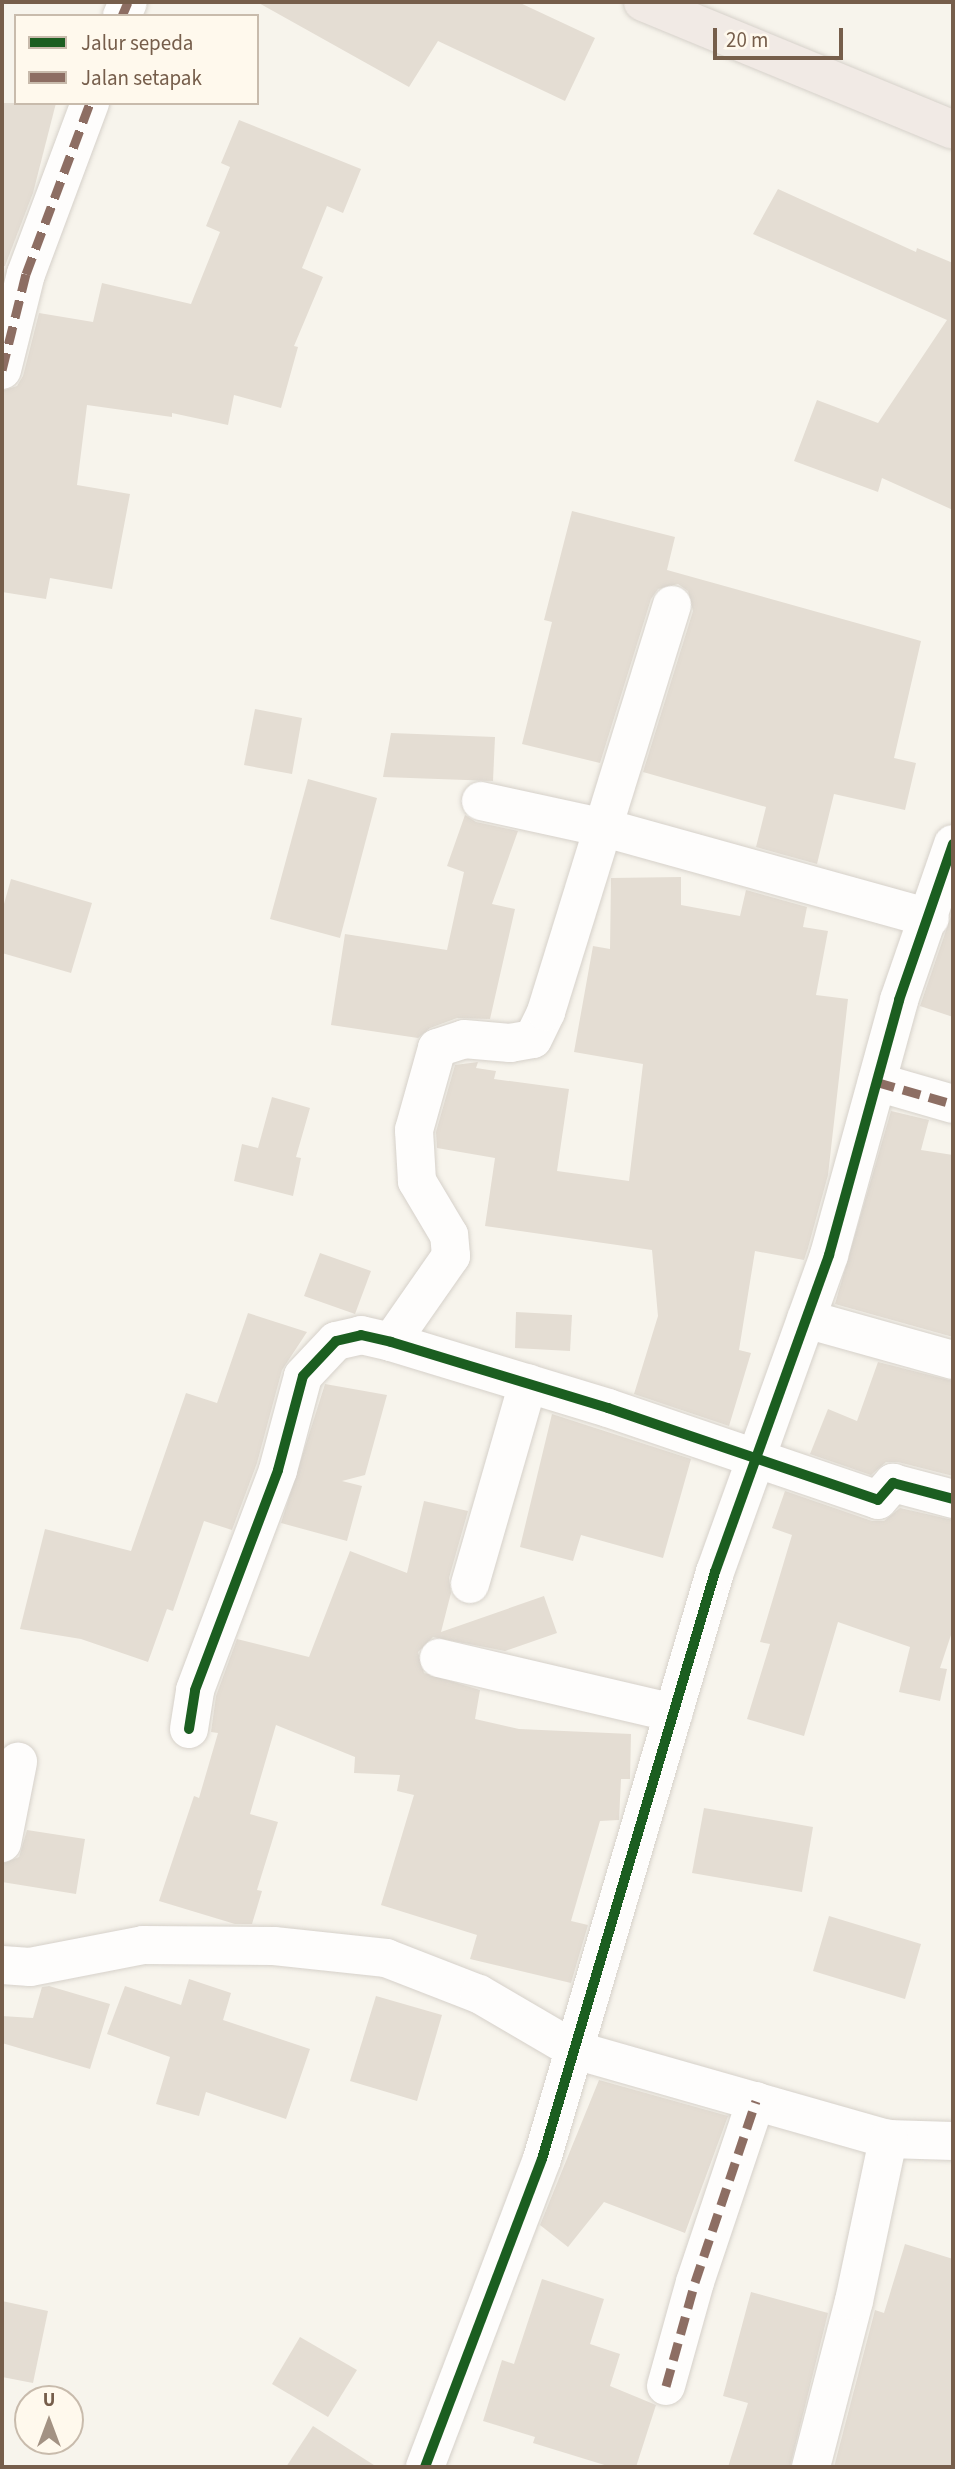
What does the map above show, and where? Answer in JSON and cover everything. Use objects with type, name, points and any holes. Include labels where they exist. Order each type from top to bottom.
[{"type":"highway","points":[[643,2],[953,130]]},
{"type":"street","points":[[2,370],[26,274],[89,105]]},
{"type":"street","points":[[391,1342],[451,1256],[449,1235],[417,1181],[414,1130],[437,1048],[464,1039],[533,1039],[546,1012],[605,828],[672,605]]},
{"type":"street","points":[[481,801],[605,828],[930,918]]},
{"type":"street","points":[[425,2467],[542,2159],[674,1713],[754,1458],[829,1255],[899,1000],[930,918],[953,844]]},
{"type":"street","points":[[877,1082],[953,1104]]},
{"type":"street","points":[[806,1319],[953,1360]]},
{"type":"street","points":[[189,1729],[195,1690],[278,1470],[303,1376],[336,1340],[361,1335],[391,1342],[528,1383],[878,1500],[893,1483],[953,1499]]},
{"type":"street","points":[[470,1584],[528,1383]]},
{"type":"street","points":[[439,1658],[674,1713]]},
{"type":"street","points":[[2,1843],[18,1762]]},
{"type":"street","points":[[2,1965],[30,1967],[143,1945],[274,1946],[386,1958],[479,1994],[575,2050],[887,2139],[953,2141]]},
{"type":"street","points":[[666,2386],[695,2282],[756,2101]]},
{"type":"street","points":[[811,2467],[854,2301],[887,2139]]},
{"type":"building","points":[[257,2],[518,2],[595,38],[565,101],[438,41],[409,87]]},
{"type":"building","points":[[2,103],[55,105],[33,193],[5,266],[2,266]]},
{"type":"building","points":[[239,120],[361,169],[343,213],[327,206],[302,268],[323,277],[294,346],[298,347],[281,408],[234,395],[228,425],[172,413],[172,417],[87,405],[77,485],[130,494],[112,589],[50,578],[46,599],[2,592],[2,391],[17,386],[23,376],[39,313],[93,322],[102,283],[191,304],[220,232],[206,226],[230,167],[221,163]]},
{"type":"building","points":[[778,189],[916,252],[917,248],[953,263],[953,510],[882,478],[878,492],[794,461],[817,400],[878,423],[947,320],[753,234]]},
{"type":"building","points":[[572,511],[675,537],[667,570],[921,641],[894,758],[916,763],[905,810],[834,794],[817,864],[756,847],[766,807],[643,772],[693,611],[688,591],[678,584],[658,589],[651,599],[600,763],[522,744],[552,622],[544,620]]},
{"type":"building","points":[[255,709],[302,718],[292,774],[244,765]]},
{"type":"building","points":[[391,733],[495,737],[493,781],[383,777]]},
{"type":"building","points":[[308,779],[377,798],[340,938],[270,919]]},
{"type":"building","points":[[465,815],[476,822],[518,831],[492,904],[515,909],[490,1019],[457,1018],[430,1028],[418,1038],[331,1025],[345,934],[447,950],[464,872],[447,866]]},
{"type":"building","points":[[681,877],[681,905],[740,916],[746,890],[807,907],[803,927],[828,931],[816,995],[848,999],[828,1175],[808,1248],[804,1260],[755,1251],[739,1350],[751,1353],[729,1426],[634,1394],[658,1316],[652,1250],[485,1226],[495,1158],[437,1148],[436,1132],[455,1065],[478,1062],[476,1068],[496,1071],[494,1079],[569,1089],[557,1171],[629,1181],[643,1064],[574,1052],[593,946],[610,949],[611,878]]},
{"type":"building","points":[[11,879],[92,903],[71,973],[2,953],[2,911]]},
{"type":"building","points":[[953,910],[953,1017],[920,1006]]},
{"type":"building","points":[[272,1097],[310,1108],[296,1157],[301,1158],[293,1196],[234,1181],[242,1144],[258,1148]]},
{"type":"building","points":[[891,1111],[929,1120],[921,1150],[953,1155],[953,1337],[835,1304]]},
{"type":"building","points":[[320,1253],[371,1271],[355,1314],[304,1296]]},
{"type":"building","points":[[516,1312],[572,1315],[570,1351],[515,1348]]},
{"type":"building","points":[[248,1313],[307,1332],[282,1370],[257,1463],[232,1530],[204,1521],[173,1611],[167,1609],[148,1662],[81,1639],[20,1629],[45,1529],[131,1551],[186,1393],[217,1403]]},
{"type":"building","points":[[878,1362],[953,1381],[953,1476],[898,1462],[886,1462],[871,1475],[810,1454],[828,1409],[857,1421]]},
{"type":"building","points":[[325,1384],[387,1395],[365,1475],[342,1481],[362,1486],[347,1541],[281,1523]]},
{"type":"building","points":[[552,1414],[691,1459],[663,1558],[581,1535],[573,1561],[520,1547]]},
{"type":"building","points":[[785,1491],[872,1521],[884,1521],[900,1508],[953,1520],[953,1629],[940,1668],[947,1669],[940,1701],[899,1692],[910,1647],[838,1622],[804,1736],[747,1719],[770,1644],[760,1642],[792,1535],[772,1528]]},
{"type":"building","points":[[424,1501],[468,1511],[449,1578],[451,1593],[441,1632],[544,1596],[557,1633],[505,1651],[433,1637],[418,1652],[424,1673],[480,1690],[475,1719],[519,1729],[631,1734],[630,1779],[621,1779],[619,1820],[600,1821],[571,1921],[588,1925],[571,1983],[470,1959],[477,1935],[381,1905],[414,1795],[397,1791],[400,1775],[354,1773],[355,1757],[276,1725],[250,1814],[278,1822],[257,1890],[262,1891],[252,1924],[235,1924],[159,1901],[194,1796],[199,1798],[218,1733],[211,1732],[216,1696],[237,1639],[309,1657],[350,1551],[407,1573]]},
{"type":"building","points":[[704,1808],[813,1827],[802,1892],[692,1873]]},
{"type":"building","points":[[27,1830],[85,1839],[76,1894],[2,1882],[2,1864],[19,1857]]},
{"type":"building","points":[[829,1916],[921,1944],[905,1999],[813,1971]]},
{"type":"building","points":[[189,1979],[231,1993],[223,2020],[310,2049],[286,2119],[206,2092],[199,2116],[156,2104],[170,2057],[107,2034],[125,1986],[181,2005]]},
{"type":"building","points":[[49,1986],[110,2004],[90,2069],[2,2043],[2,2016],[33,2018],[42,1987]]},
{"type":"building","points":[[376,1996],[442,2015],[417,2101],[350,2081]]},
{"type":"building","points":[[599,2080],[728,2116],[685,2233],[604,2202],[568,2247],[540,2225]]},
{"type":"building","points":[[905,2244],[953,2259],[953,2467],[834,2467],[875,2310],[884,2313]]},
{"type":"building","points":[[542,2279],[604,2299],[590,2344],[620,2354],[610,2386],[656,2405],[636,2467],[611,2467],[533,2443],[535,2437],[483,2421],[502,2360],[514,2364]]},
{"type":"building","points":[[751,2292],[828,2313],[790,2467],[728,2467],[748,2403],[723,2396]]},
{"type":"building","points":[[2,2301],[48,2311],[33,2383],[2,2377]]},
{"type":"building","points":[[300,2337],[357,2370],[328,2417],[272,2384]]},
{"type":"building","points":[[313,2426],[377,2467],[286,2467]]},
{"type":"marked path","points":[[123,14],[128,2]]},
{"type":"marked path","points":[[2,370],[26,274],[89,105]]},
{"type":"marked path","points":[[877,1082],[953,1104]]},
{"type":"marked path","points":[[666,2386],[695,2282],[756,2101]]},
{"type":"cycle path","points":[[425,2467],[542,2159],[715,1572],[829,1255],[899,1000],[953,844]]},
{"type":"cycle path","points":[[189,1729],[195,1690],[278,1470],[303,1376],[336,1341],[361,1335],[391,1342],[608,1408],[878,1500],[893,1483],[953,1499]]}]
